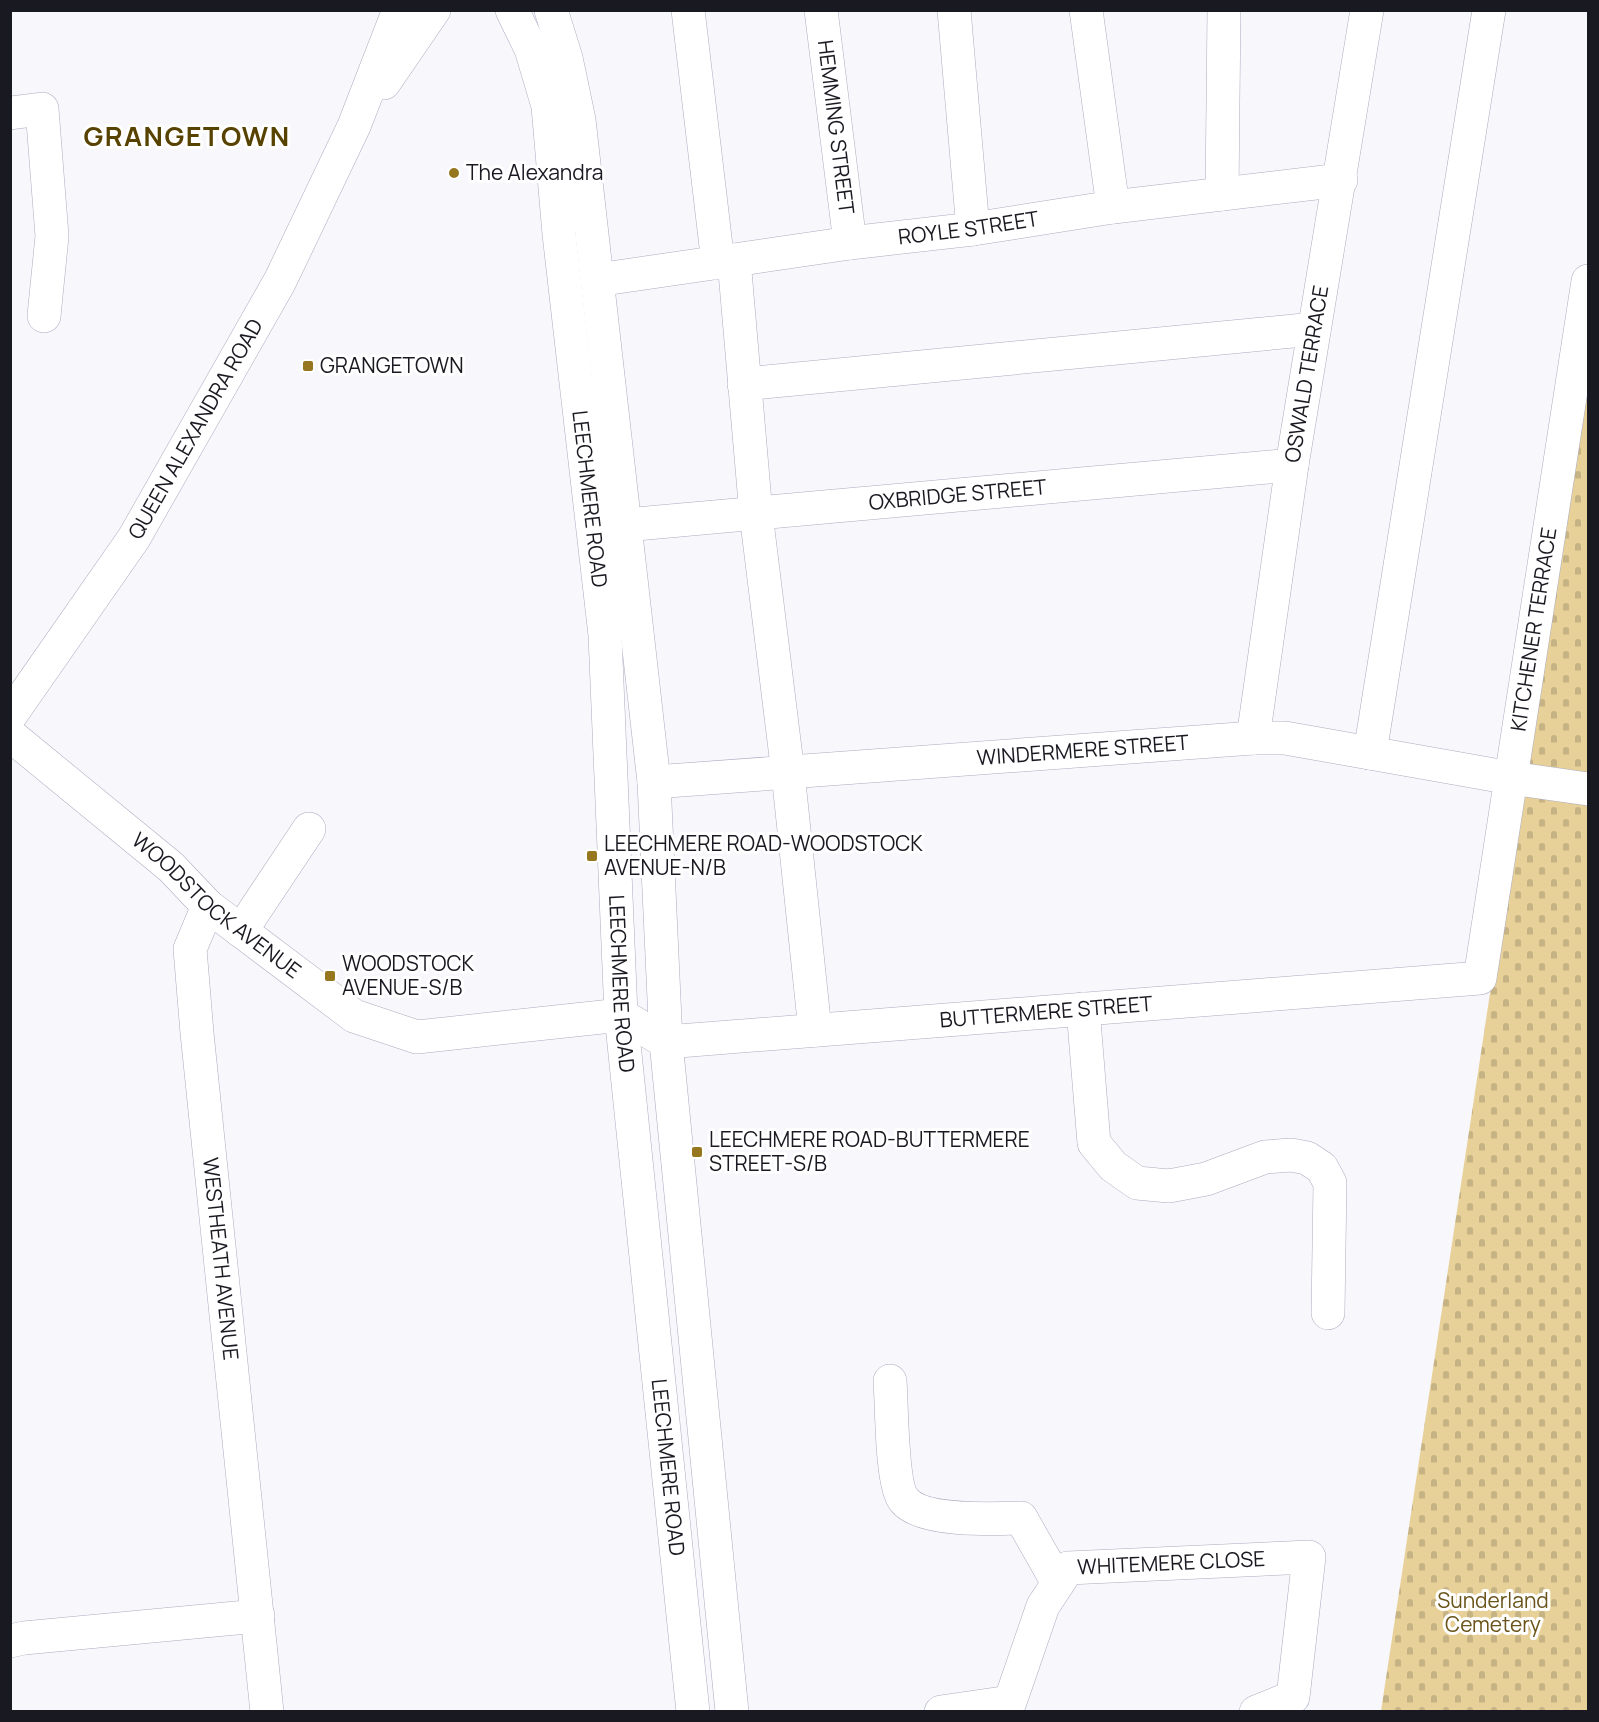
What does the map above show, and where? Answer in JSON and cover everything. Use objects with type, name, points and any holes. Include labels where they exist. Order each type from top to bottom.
[{"type":"street","name":"QUEEN ALEXANDRA ROAD","points":[[10,716],[134,538],[280,281],[354,126],[399,10]]},
{"type":"street","name":"QUEEN ALEXANDRA ROAD","points":[[354,126],[434,10]]},
{"type":"street","name":"LEECHMERE ROAD","points":[[512,10],[531,49],[548,106],[559,234],[605,635],[621,1015],[693,1712]]},
{"type":"street","name":"LEECHMERE ROAD","points":[[551,10],[566,58],[579,120],[654,782],[666,1042],[732,1712]]},
{"type":"street","points":[[688,10],[744,384],[756,514],[788,773],[814,1030]]},
{"type":"street","name":"HEMMING STREET","points":[[821,10],[850,243]]},
{"type":"street","points":[[954,10],[973,229]]},
{"type":"street","points":[[1086,10],[1113,207]]},
{"type":"street","points":[[1222,194],[1224,10]]},
{"type":"street","name":"OSWALD TERRACE","points":[[1253,738],[1292,465],[1341,180],[1367,10]]},
{"type":"street","points":[[1370,753],[1489,10]]},
{"type":"street","points":[[10,113],[42,109],[52,236],[44,316]]},
{"type":"street","name":"ROYLE STREET","points":[[597,280],[850,243],[973,229],[1113,207],[1341,180]]},
{"type":"street","name":"KITCHENER TERRACE","points":[[1480,978],[1588,281]]},
{"type":"street","points":[[744,384],[1314,329]]},
{"type":"street","name":"OXBRIDGE STREET","points":[[625,525],[1292,465]]},
{"type":"street","name":"WOODSTOCK AVENUE","points":[[10,735],[171,867],[208,906],[354,1016],[417,1037],[621,1015]]},
{"type":"street","name":"WINDERMERE STREET","points":[[654,782],[1253,738],[1285,738],[1511,778],[1588,789]]},
{"type":"street","points":[[241,931],[309,829]]},
{"type":"street","name":"WESTHEATH AVENUE","points":[[208,906],[190,949],[267,1712]]},
{"type":"street","name":"BUTTERMERE STREET","points":[[666,1042],[1480,978]]},
{"type":"street","points":[[1083,1009],[1094,1143],[1113,1166],[1137,1183],[1169,1186],[1206,1179],[1265,1157],[1291,1155],[1307,1158],[1322,1168],[1330,1183],[1328,1313]]},
{"type":"street","points":[[621,1015],[666,1042]]},
{"type":"street","points":[[890,1381],[897,1483],[904,1500],[917,1510],[940,1515],[970,1519],[1021,1518],[1058,1583]]},
{"type":"street","name":"WHITEMERE CLOSE","points":[[941,1712],[1010,1702],[1043,1606],[1068,1568],[1309,1557],[1293,1697],[1256,1712]]},
{"type":"street","points":[[10,1641],[258,1616]]},
{"type":"green space","name":"Sunderland Cemetery","points":[[1588,348],[1588,1711],[1381,1711]]},
{"type":"place","name":"The Alexandra","points":[[454,173]]},
{"type":"place","name":"GRANGETOWN","points":[[308,366]]},
{"type":"place","name":"LEECHMERE ROAD-WOODSTOCK AVENUE-N/B","points":[[592,856]]},
{"type":"place","name":"WOODSTOCK AVENUE-S/B","points":[[330,976]]},
{"type":"place","name":"LEECHMERE ROAD-BUTTERMERE STREET-S/B","points":[[697,1152]]},
{"type":"district","name":"GRANGETOWN","points":[[187,137]]}]
